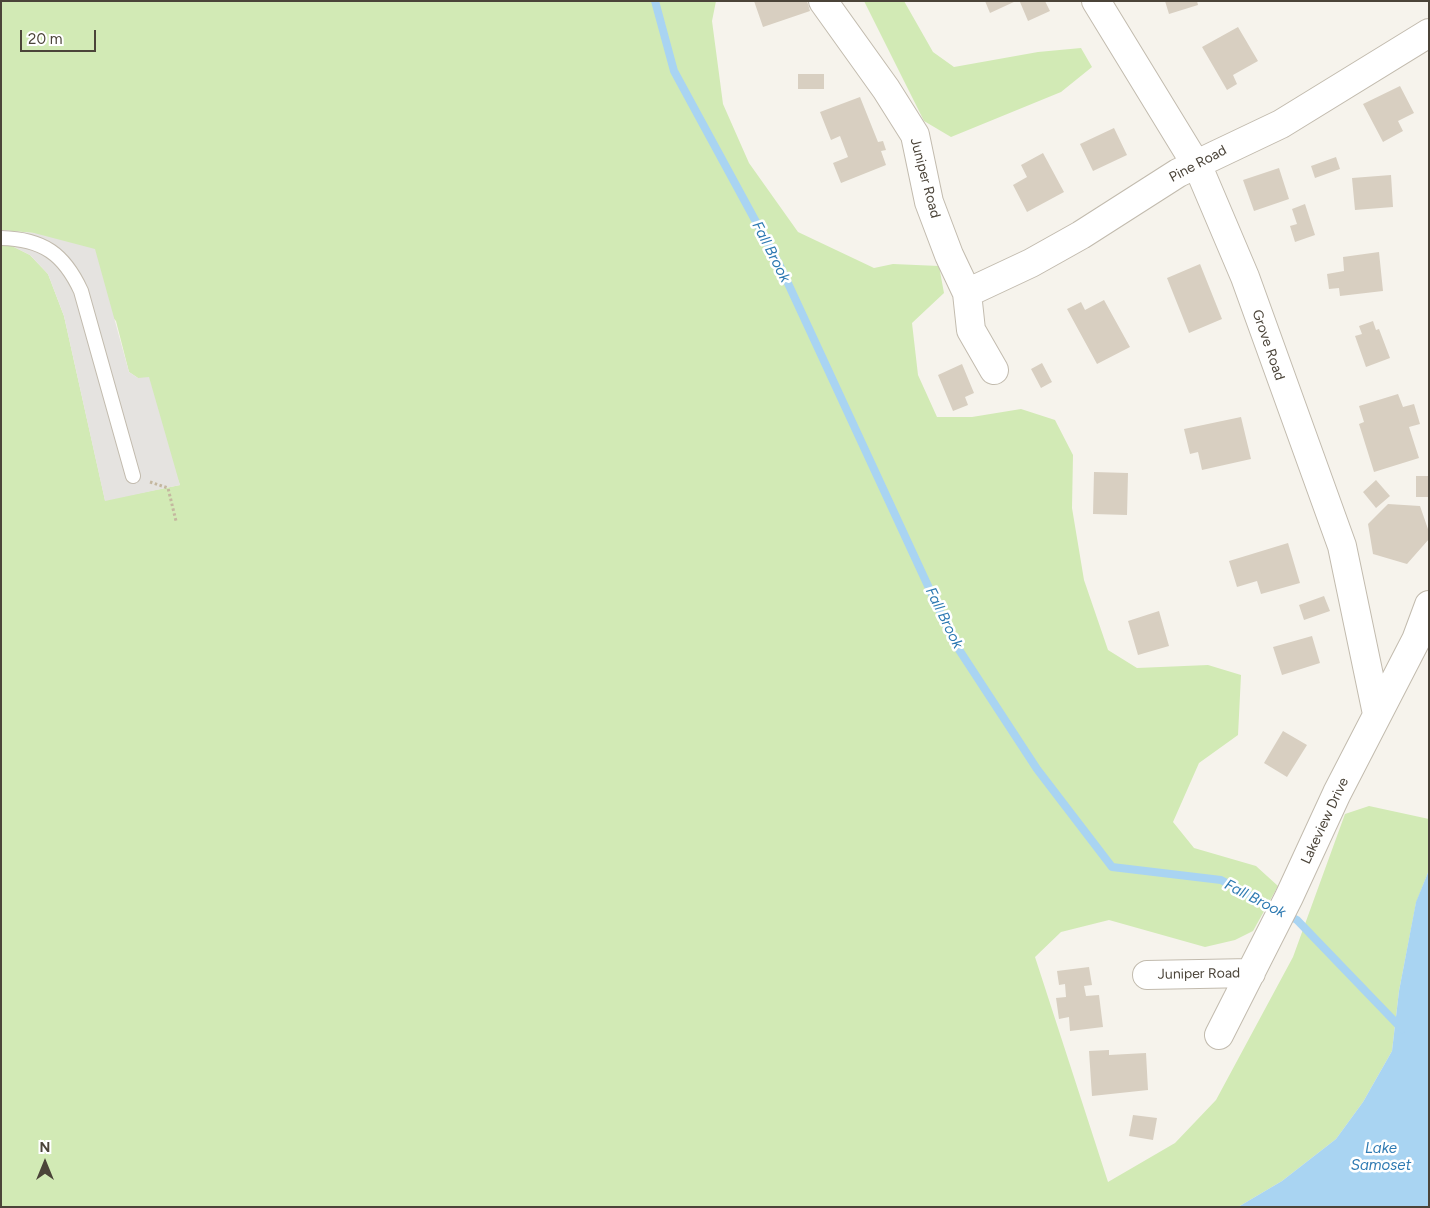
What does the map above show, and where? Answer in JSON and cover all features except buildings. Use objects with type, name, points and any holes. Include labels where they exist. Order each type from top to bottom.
[{"type":"street","name":"Juniper Road","points":[[823,1],[886,89],[915,135],[930,202],[949,255],[966,293],[971,330],[994,370]]},
{"type":"street","name":"Grove Road","points":[[1096,1],[1196,164],[1245,277],[1342,546],[1377,714]]},
{"type":"street","name":"Pine Road","points":[[966,293],[1082,235],[1178,173],[1281,124],[1429,33]]},
{"type":"street","name":"Lakeview Drive","points":[[1219,1035],[1377,714],[1416,640],[1429,605]]},
{"type":"street","name":"Juniper Road","points":[[1147,975],[1251,973]]},
{"type":"lane","points":[[1,238],[28,240],[43,246],[63,260],[73,274],[81,290],[133,476]]},
{"type":"path","points":[[133,476],[168,488],[176,520]]},
{"type":"green space","points":[[1,1],[716,1],[712,21],[723,104],[749,163],[798,232],[874,268],[893,264],[939,266],[944,293],[912,323],[918,375],[937,417],[972,417],[1021,409],[1055,420],[1073,455],[1072,508],[1084,580],[1108,650],[1137,668],[1208,665],[1241,675],[1238,735],[1199,763],[1173,822],[1194,848],[1256,866],[1278,886],[1253,931],[1235,940],[1205,947],[1109,920],[1061,932],[1035,957],[1108,1182],[1175,1143],[1216,1100],[1293,957],[1345,814],[1369,806],[1429,819],[1429,870],[1416,903],[1399,991],[1392,1051],[1363,1102],[1336,1139],[1282,1181],[1238,1207],[1,1207],[1,245],[6,243],[30,255],[48,274],[64,316],[105,500],[180,485],[138,378],[129,372],[116,321],[34,233],[1,230]]},
{"type":"green space","points":[[864,1],[904,1],[933,52],[954,67],[1038,52],[1081,48],[1092,67],[1061,92],[951,137],[924,121]]},
{"type":"shaded area","points":[[1,230],[34,233],[95,249],[129,372],[138,378],[149,377],[180,485],[105,501],[64,316],[48,274],[30,255],[6,243],[1,245]]},
{"type":"water","name":"Lake Samoset","points":[[1429,870],[1429,1207],[1238,1207],[1282,1181],[1336,1139],[1363,1102],[1392,1051],[1399,991],[1416,902]]},
{"type":"waterway","name":"Fall Brook","points":[[655,1],[674,71],[780,266],[954,642],[1037,769],[1112,867],[1221,880],[1297,920],[1402,1029]]}]
